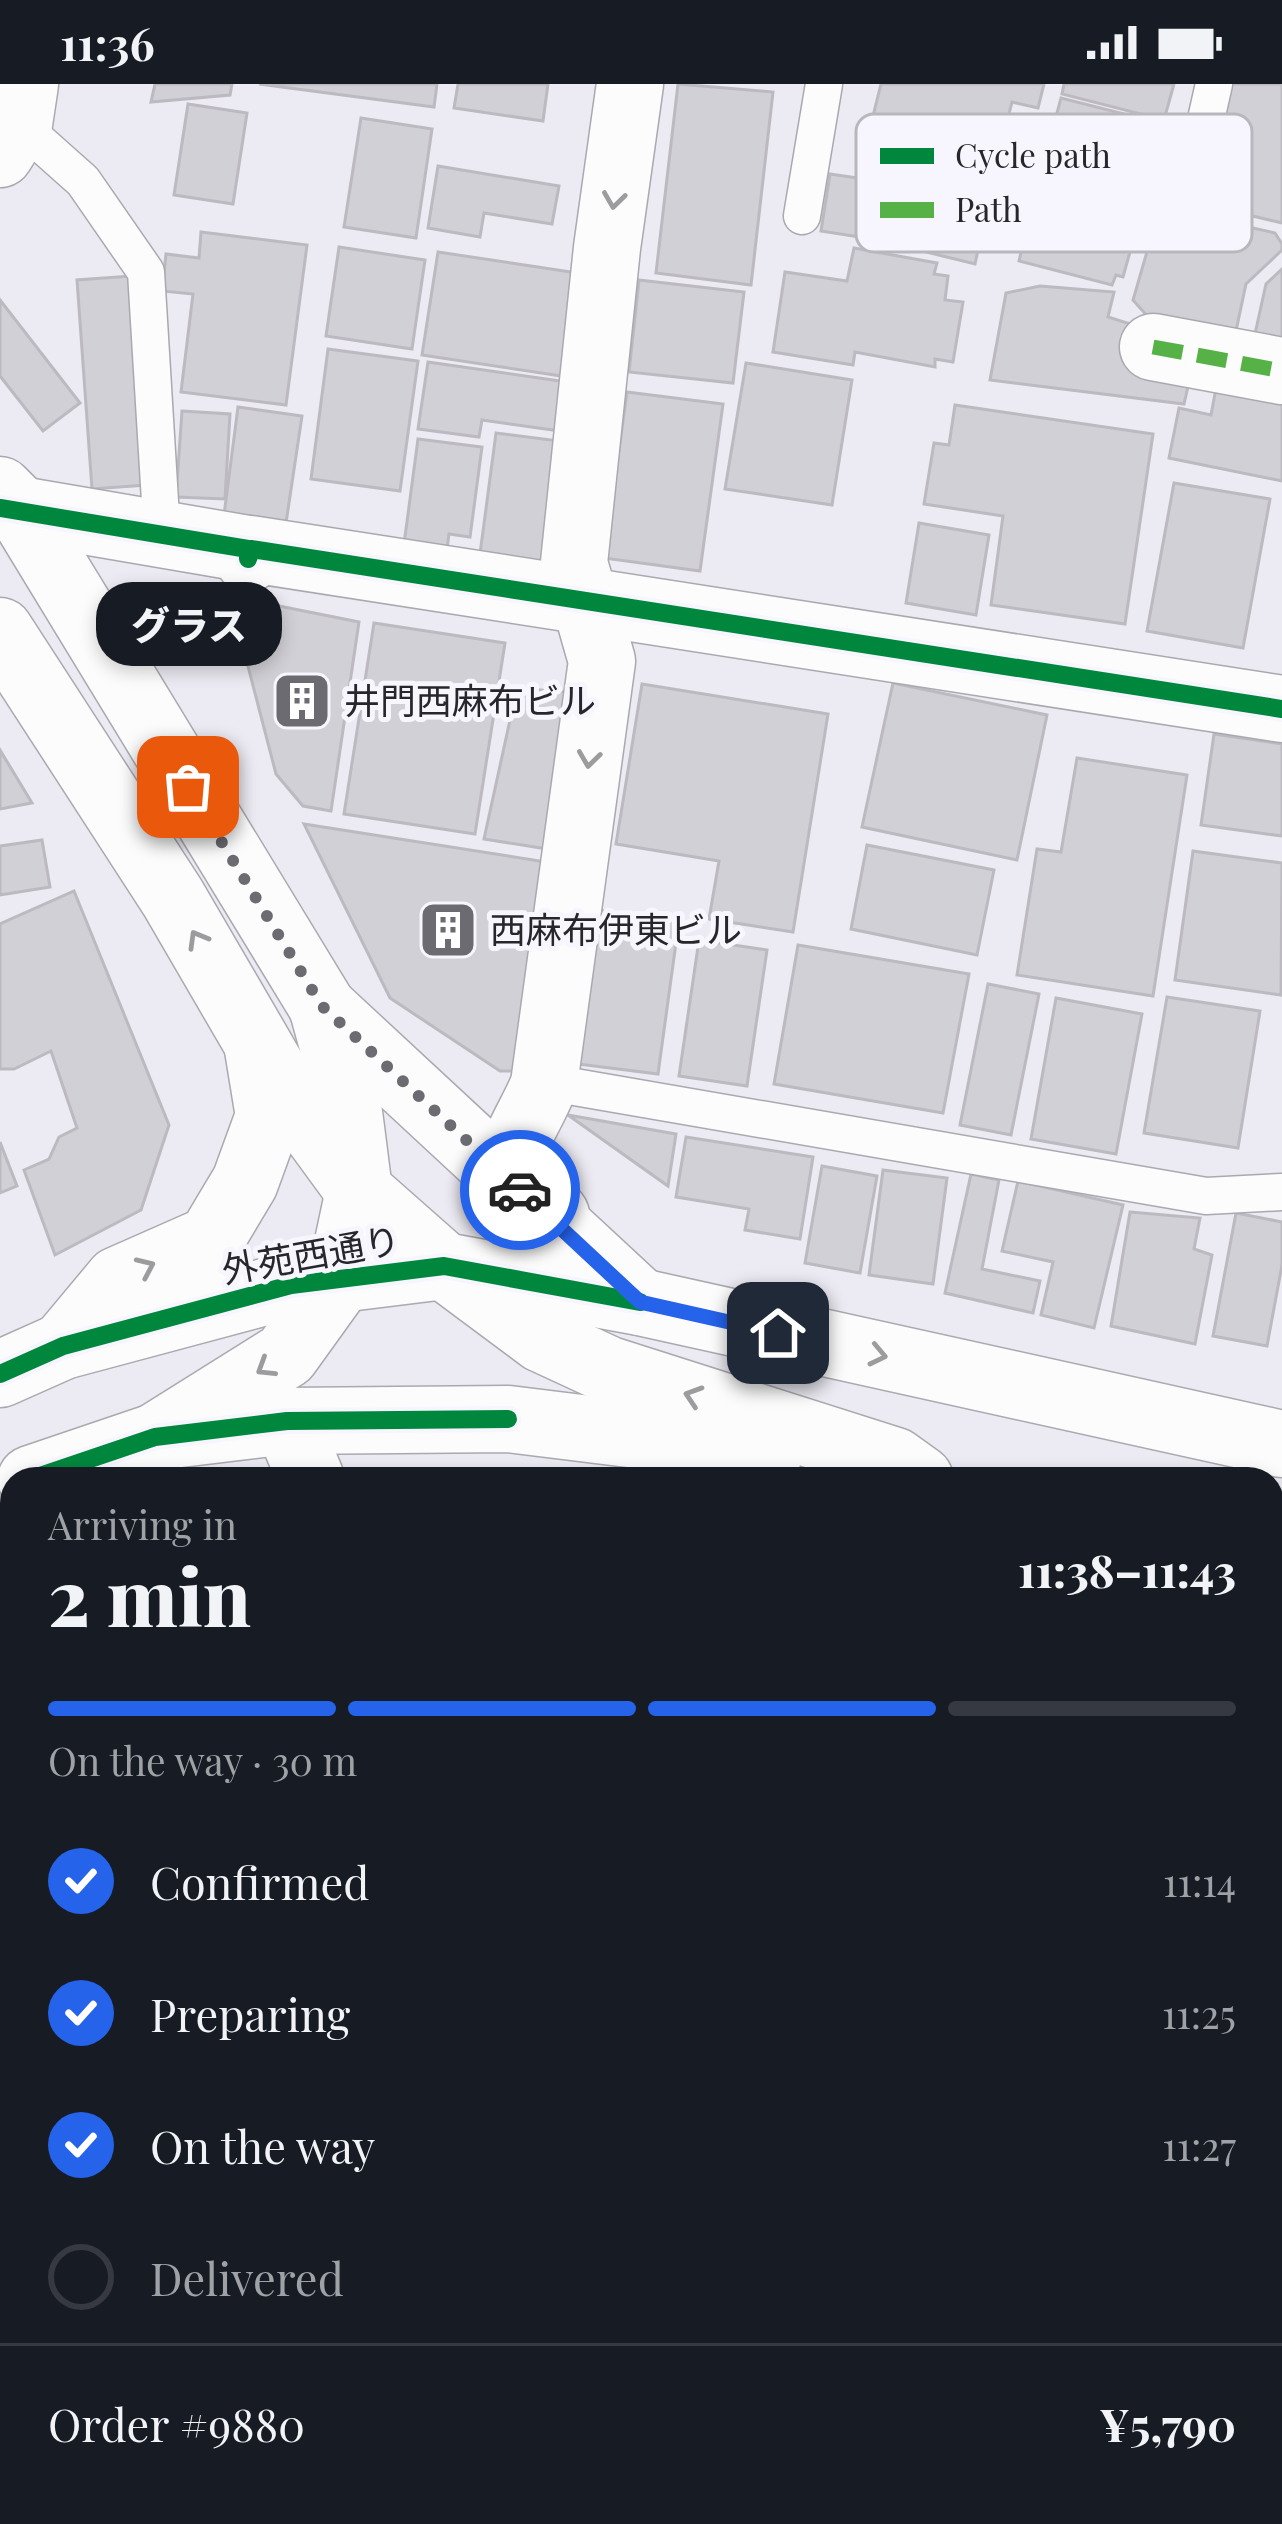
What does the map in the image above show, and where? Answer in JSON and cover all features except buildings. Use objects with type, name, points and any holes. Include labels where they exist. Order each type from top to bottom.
[{"type":"street","points":[[630,84],[607,248],[574,563],[602,661],[544,1084],[532,1115],[515,1135],[512,1162],[553,1213],[640,1302]]},
{"type":"street","points":[[1153,347],[1282,371]]},
{"type":"street","points":[[6,503],[248,549],[248,559],[251,549],[1281,704]]},
{"type":"street","points":[[6,503],[322,1006],[640,1302]]},
{"type":"street","points":[[0,631],[173,898],[284,1087],[358,1191],[444,1266],[542,1339],[609,1370],[903,1467]]},
{"type":"street","points":[[66,1467],[155,1437],[286,1355],[340,1280],[358,1191],[346,1097],[322,1006]]},
{"type":"street","points":[[63,1346],[118,1280],[211,1239],[245,1182],[269,1116],[256,1040]]},
{"type":"street","name":"外苑西通り","points":[[0,1374],[63,1346],[291,1286],[444,1266],[640,1302],[1282,1444]]},
{"type":"street","points":[[155,1437],[299,1450],[508,1419],[670,1439],[823,1467]]},
{"type":"lane","points":[[802,216],[824,84]]},
{"type":"lane","points":[[1207,114],[1214,84]]},
{"type":"lane","points":[[15,120],[83,181],[146,272],[162,534]]},
{"type":"lane","points":[[532,1115],[544,1094],[569,1086],[1206,1196],[1282,1192]]},
{"type":"marked path","points":[[1153,347],[1282,371]]},
{"type":"cycle path","points":[[0,508],[248,549],[248,559],[251,549],[1282,709]]},
{"type":"cycle path","points":[[0,1374],[63,1346],[291,1285],[444,1266],[640,1302]]},
{"type":"cycle path","points":[[66,1467],[155,1437],[287,1421],[508,1419]]},
{"type":"way so far","points":[[188,787],[322,1006],[520,1190]]},
{"type":"place","name":"井門西麻布ビル","points":[[302,701]]},
{"type":"place","name":"グラス","points":[[188,787]]},
{"type":"place","name":"西麻布伊東ビル","points":[[448,930]]},
{"type":"route","points":[[520,1190],[640,1302],[778,1333]]}]
